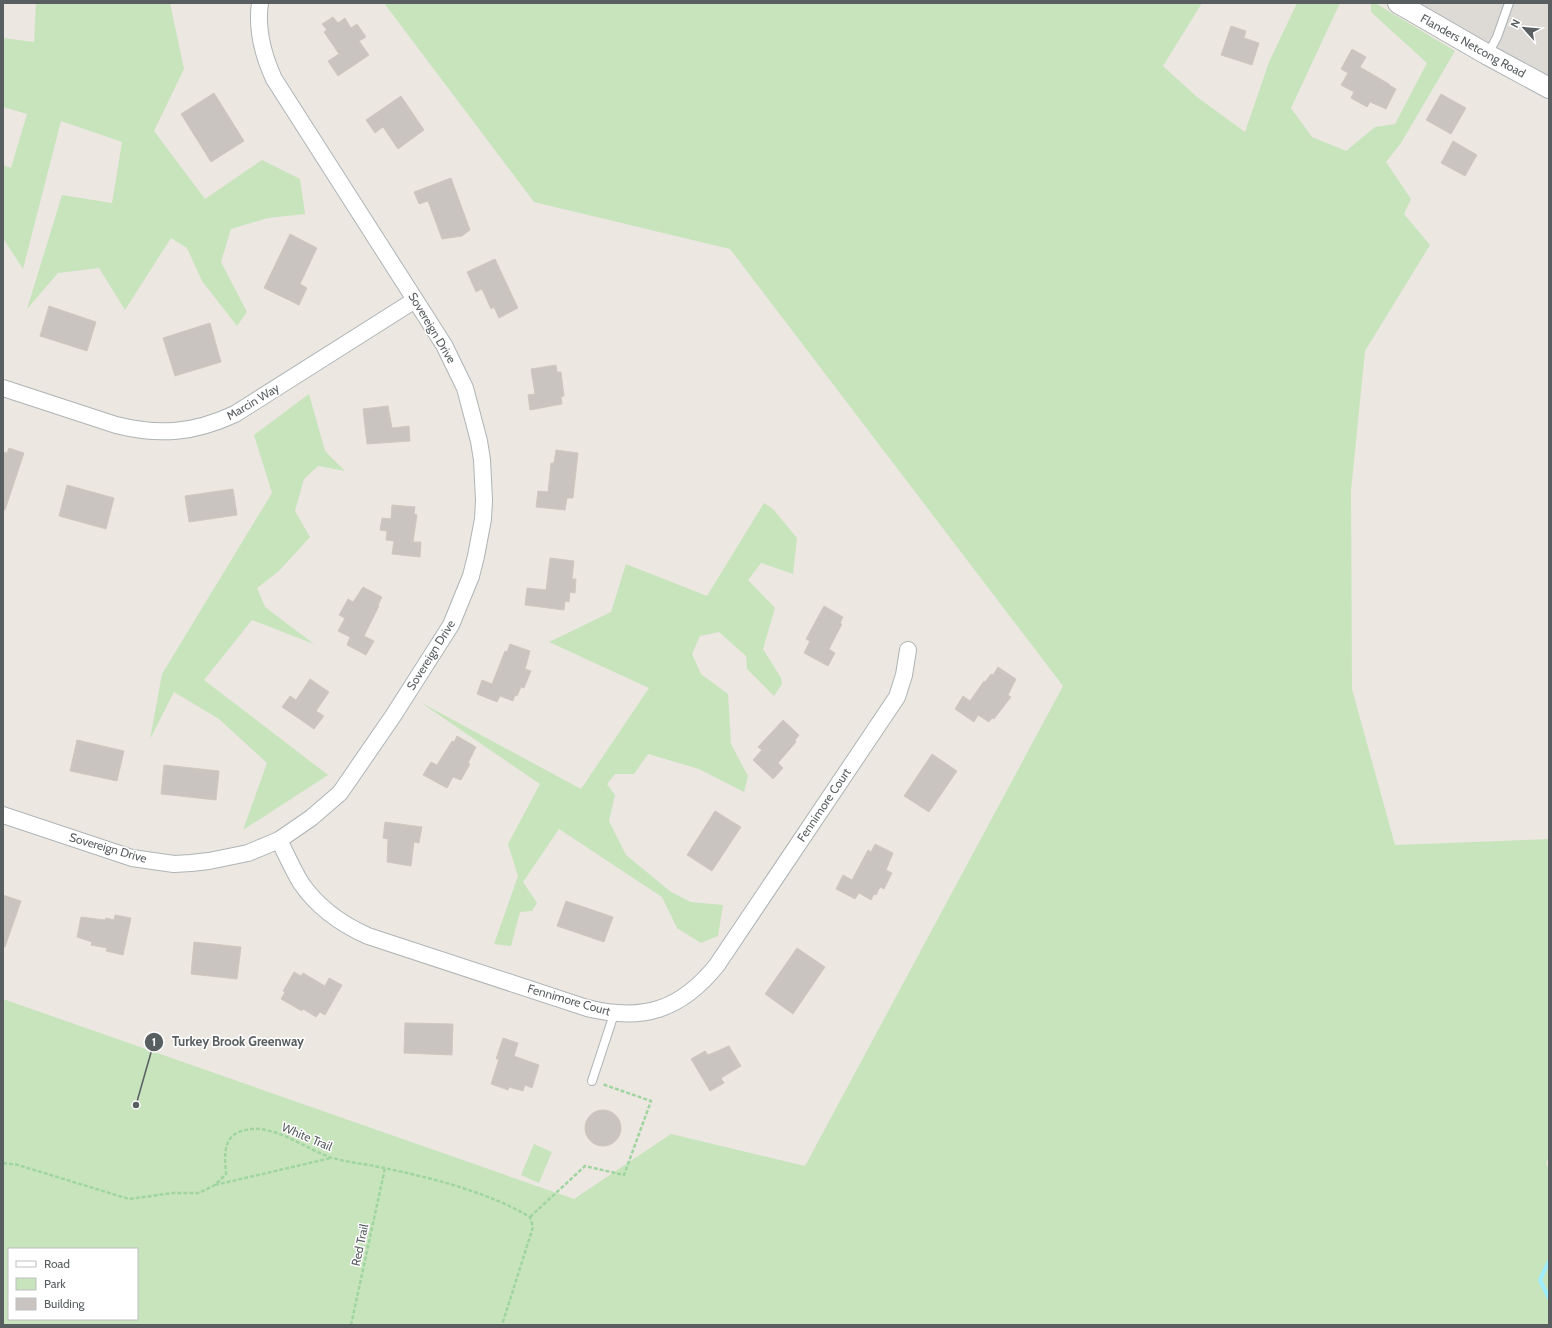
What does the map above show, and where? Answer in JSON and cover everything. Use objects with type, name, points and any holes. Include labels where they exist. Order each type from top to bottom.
[{"type":"street","name":"Sovereign Drive","points":[[3,815],[132,858],[174,864],[209,862],[228,858],[248,853],[279,840],[296,830],[340,793],[451,625],[471,576],[483,519],[484,500],[482,460],[476,428],[467,396],[458,373],[444,345],[274,79],[263,52],[260,38],[260,3]]},
{"type":"street","name":"Flanders Netcong Road","points":[[1398,3],[1549,88]]},
{"type":"street","name":"Marcin Way","points":[[3,388],[116,426],[130,429],[174,432],[196,428],[220,421],[235,414],[415,300]]},
{"type":"street","name":"Fennimore Court","points":[[279,840],[297,875],[309,894],[328,913],[353,929],[368,936],[587,1008],[614,1014],[654,1011],[682,999],[701,985],[717,966],[897,698],[904,675],[908,650]]},
{"type":"lane","points":[[1488,55],[1497,37],[1510,3]]},
{"type":"lane","points":[[592,1081],[614,1014]]},
{"type":"path","points":[[502,1325],[533,1227],[530,1217],[585,1166],[624,1175],[651,1101],[592,1081]]},
{"type":"path","name":"White Trail","points":[[215,1185],[226,1174],[224,1150],[232,1135],[241,1131],[256,1128],[280,1134],[332,1158],[385,1168],[461,1187],[520,1211],[530,1217]]},
{"type":"path","points":[[3,1163],[18,1166],[129,1199],[173,1193],[199,1193],[215,1185],[332,1158]]},
{"type":"path","name":"Red Trail","points":[[351,1325],[385,1168]]},
{"type":"shaded area","points":[[1408,3],[1549,3],[1549,72],[1545,78]]},
{"type":"green space","points":[[36,3],[170,3],[184,69],[154,131],[205,199],[262,160],[300,179],[305,214],[268,218],[231,229],[221,262],[247,312],[237,326],[202,281],[187,248],[171,238],[125,310],[99,268],[58,273],[27,309],[62,195],[112,203],[122,142],[61,121],[23,269],[3,238],[3,165],[11,168],[27,114],[3,107],[3,38],[34,42]]},
{"type":"green space","points":[[384,3],[1202,3],[1163,66],[1197,97],[1245,132],[1269,62],[1297,3],[1340,3],[1291,108],[1312,137],[1346,151],[1375,127],[1395,124],[1427,63],[1371,12],[1371,3],[1375,3],[1455,51],[1401,143],[1386,162],[1411,199],[1404,214],[1430,245],[1365,351],[1351,491],[1352,689],[1395,845],[1549,839],[1549,1157],[1546,1163],[1549,1169],[1549,1325],[3,1325],[3,999],[574,1199],[671,1134],[805,1166],[1063,686],[730,249],[534,202]]},
{"type":"green space","points":[[309,394],[325,451],[345,471],[318,466],[304,479],[295,511],[310,537],[279,571],[257,588],[265,607],[314,644],[252,620],[204,680],[328,775],[243,830],[267,763],[219,719],[174,692],[150,739],[162,674],[272,493],[254,435]]},
{"type":"green space","points":[[764,503],[773,509],[797,538],[793,574],[761,563],[748,580],[775,608],[763,649],[781,678],[782,684],[774,696],[747,669],[746,656],[719,632],[700,636],[692,654],[701,674],[728,694],[731,744],[748,776],[744,792],[699,769],[648,754],[634,774],[615,774],[607,784],[615,795],[609,821],[626,855],[671,892],[691,902],[723,905],[718,936],[701,943],[677,928],[662,897],[559,829],[523,882],[537,903],[532,911],[520,912],[511,946],[494,944],[518,876],[508,844],[540,784],[420,702],[581,789],[649,688],[549,642],[611,612],[626,564],[707,596]]},
{"type":"green space","points":[[534,1144],[552,1152],[539,1183],[521,1175]]},
{"type":"building","points":[[333,17],[338,23],[345,18],[351,28],[357,24],[366,37],[359,41],[369,55],[338,76],[328,61],[339,54],[324,32],[327,30],[322,24]]},
{"type":"building","points":[[1231,26],[1246,31],[1244,38],[1259,43],[1252,65],[1221,55]]},
{"type":"building","points":[[1352,49],[1366,57],[1360,67],[1396,89],[1386,109],[1370,102],[1367,107],[1351,98],[1354,92],[1341,85],[1348,73],[1341,69]]},
{"type":"building","points":[[214,93],[244,141],[211,162],[181,114]]},
{"type":"building","points":[[1441,94],[1466,108],[1451,134],[1426,120]]},
{"type":"building","points":[[401,96],[424,130],[398,149],[383,127],[375,133],[366,120]]},
{"type":"building","points":[[1453,141],[1477,155],[1465,176],[1441,163]]},
{"type":"building","points":[[451,178],[470,230],[462,236],[442,239],[428,201],[419,204],[414,192]]},
{"type":"building","points":[[290,234],[317,248],[300,284],[307,288],[299,305],[264,288]]},
{"type":"building","points":[[495,259],[518,308],[499,318],[494,307],[491,309],[482,289],[476,292],[467,272]]},
{"type":"building","points":[[49,306],[96,322],[87,351],[40,336]]},
{"type":"building","points":[[210,323],[221,362],[175,376],[163,338]]},
{"type":"building","points":[[556,365],[557,372],[561,372],[564,396],[561,397],[562,404],[530,410],[528,395],[535,394],[531,369]]},
{"type":"building","points":[[388,406],[392,428],[409,426],[410,441],[367,444],[363,409]]},
{"type":"building","points":[[9,448],[24,453],[5,510],[3,509],[3,452],[7,453]]},
{"type":"building","points":[[556,450],[578,453],[573,498],[567,498],[565,510],[536,507],[538,491],[548,492],[551,463],[554,463]]},
{"type":"building","points":[[67,485],[114,498],[106,529],[59,516]]},
{"type":"building","points":[[233,489],[237,515],[189,522],[185,496]]},
{"type":"building","points":[[392,505],[415,507],[414,514],[417,515],[413,542],[421,542],[420,557],[392,554],[394,541],[386,540],[387,531],[380,530],[382,518],[391,519]]},
{"type":"building","points":[[550,558],[574,561],[572,579],[576,579],[575,593],[570,592],[569,602],[565,601],[564,610],[525,605],[527,588],[546,590]]},
{"type":"building","points":[[363,587],[382,597],[364,636],[374,641],[366,655],[347,645],[350,637],[338,631],[345,618],[339,615],[348,599],[353,602]]},
{"type":"building","points":[[824,606],[843,617],[840,623],[842,624],[829,649],[835,653],[828,666],[804,653],[810,641],[806,639]]},
{"type":"building","points":[[510,644],[530,651],[525,669],[531,671],[524,688],[521,687],[517,696],[515,695],[513,701],[500,696],[497,702],[477,694],[482,680],[492,684],[505,651],[507,652]]},
{"type":"building","points":[[998,667],[1016,679],[1008,695],[1011,697],[994,719],[992,718],[989,722],[978,715],[974,722],[955,709],[963,696],[970,701],[984,681],[985,682],[991,674],[993,675]]},
{"type":"building","points":[[310,679],[329,692],[316,711],[324,716],[314,729],[282,707],[290,696],[296,700]]},
{"type":"building","points":[[783,720],[799,735],[795,740],[796,742],[778,763],[783,768],[773,779],[753,760],[762,750],[758,747]]},
{"type":"building","points":[[457,736],[476,747],[468,763],[470,764],[461,780],[453,777],[447,788],[423,775],[431,762],[437,765],[452,741],[454,742]]},
{"type":"building","points":[[77,740],[124,751],[117,781],[70,771]]},
{"type":"building","points":[[932,754],[957,771],[929,812],[904,796]]},
{"type":"building","points":[[164,765],[219,771],[216,800],[161,794]]},
{"type":"building","points":[[715,811],[741,827],[712,871],[687,855]]},
{"type":"building","points":[[385,822],[422,827],[419,843],[414,842],[411,866],[387,862],[388,839],[383,838]]},
{"type":"building","points":[[875,844],[893,853],[886,870],[892,873],[884,889],[880,887],[876,895],[874,894],[871,900],[859,893],[855,899],[836,889],[843,875],[852,880],[868,850],[871,852]]},
{"type":"building","points":[[3,895],[21,901],[5,947],[3,947]]},
{"type":"building","points":[[566,901],[613,917],[604,942],[557,926]]},
{"type":"building","points":[[115,915],[131,918],[123,955],[106,951],[107,948],[91,945],[92,942],[77,937],[81,917],[105,920],[106,918],[114,920]]},
{"type":"building","points":[[194,942],[241,947],[237,979],[191,974]]},
{"type":"building","points":[[797,948],[825,967],[793,1014],[765,994]]},
{"type":"building","points":[[294,972],[301,976],[303,973],[325,986],[329,978],[342,985],[325,1015],[320,1012],[316,1017],[281,999],[285,992],[283,991]]},
{"type":"building","points":[[405,1023],[453,1024],[452,1055],[404,1053]]},
{"type":"building","points":[[503,1038],[518,1043],[514,1056],[539,1065],[532,1088],[525,1085],[523,1091],[509,1087],[508,1090],[491,1084],[499,1059],[496,1059]]},
{"type":"building","points":[[729,1046],[741,1066],[721,1078],[724,1083],[710,1091],[691,1059],[705,1051],[708,1055]]},
{"type":"building","points":[[607,1110],[616,1115],[620,1121],[620,1135],[616,1141],[607,1146],[599,1146],[590,1141],[586,1135],[585,1124],[590,1115],[596,1111]]},
{"type":"waterway","points":[[1549,1261],[1540,1280],[1549,1298]]},
{"type":"place","name":"Turkey Brook Greenway","points":[[136,1105]]}]
